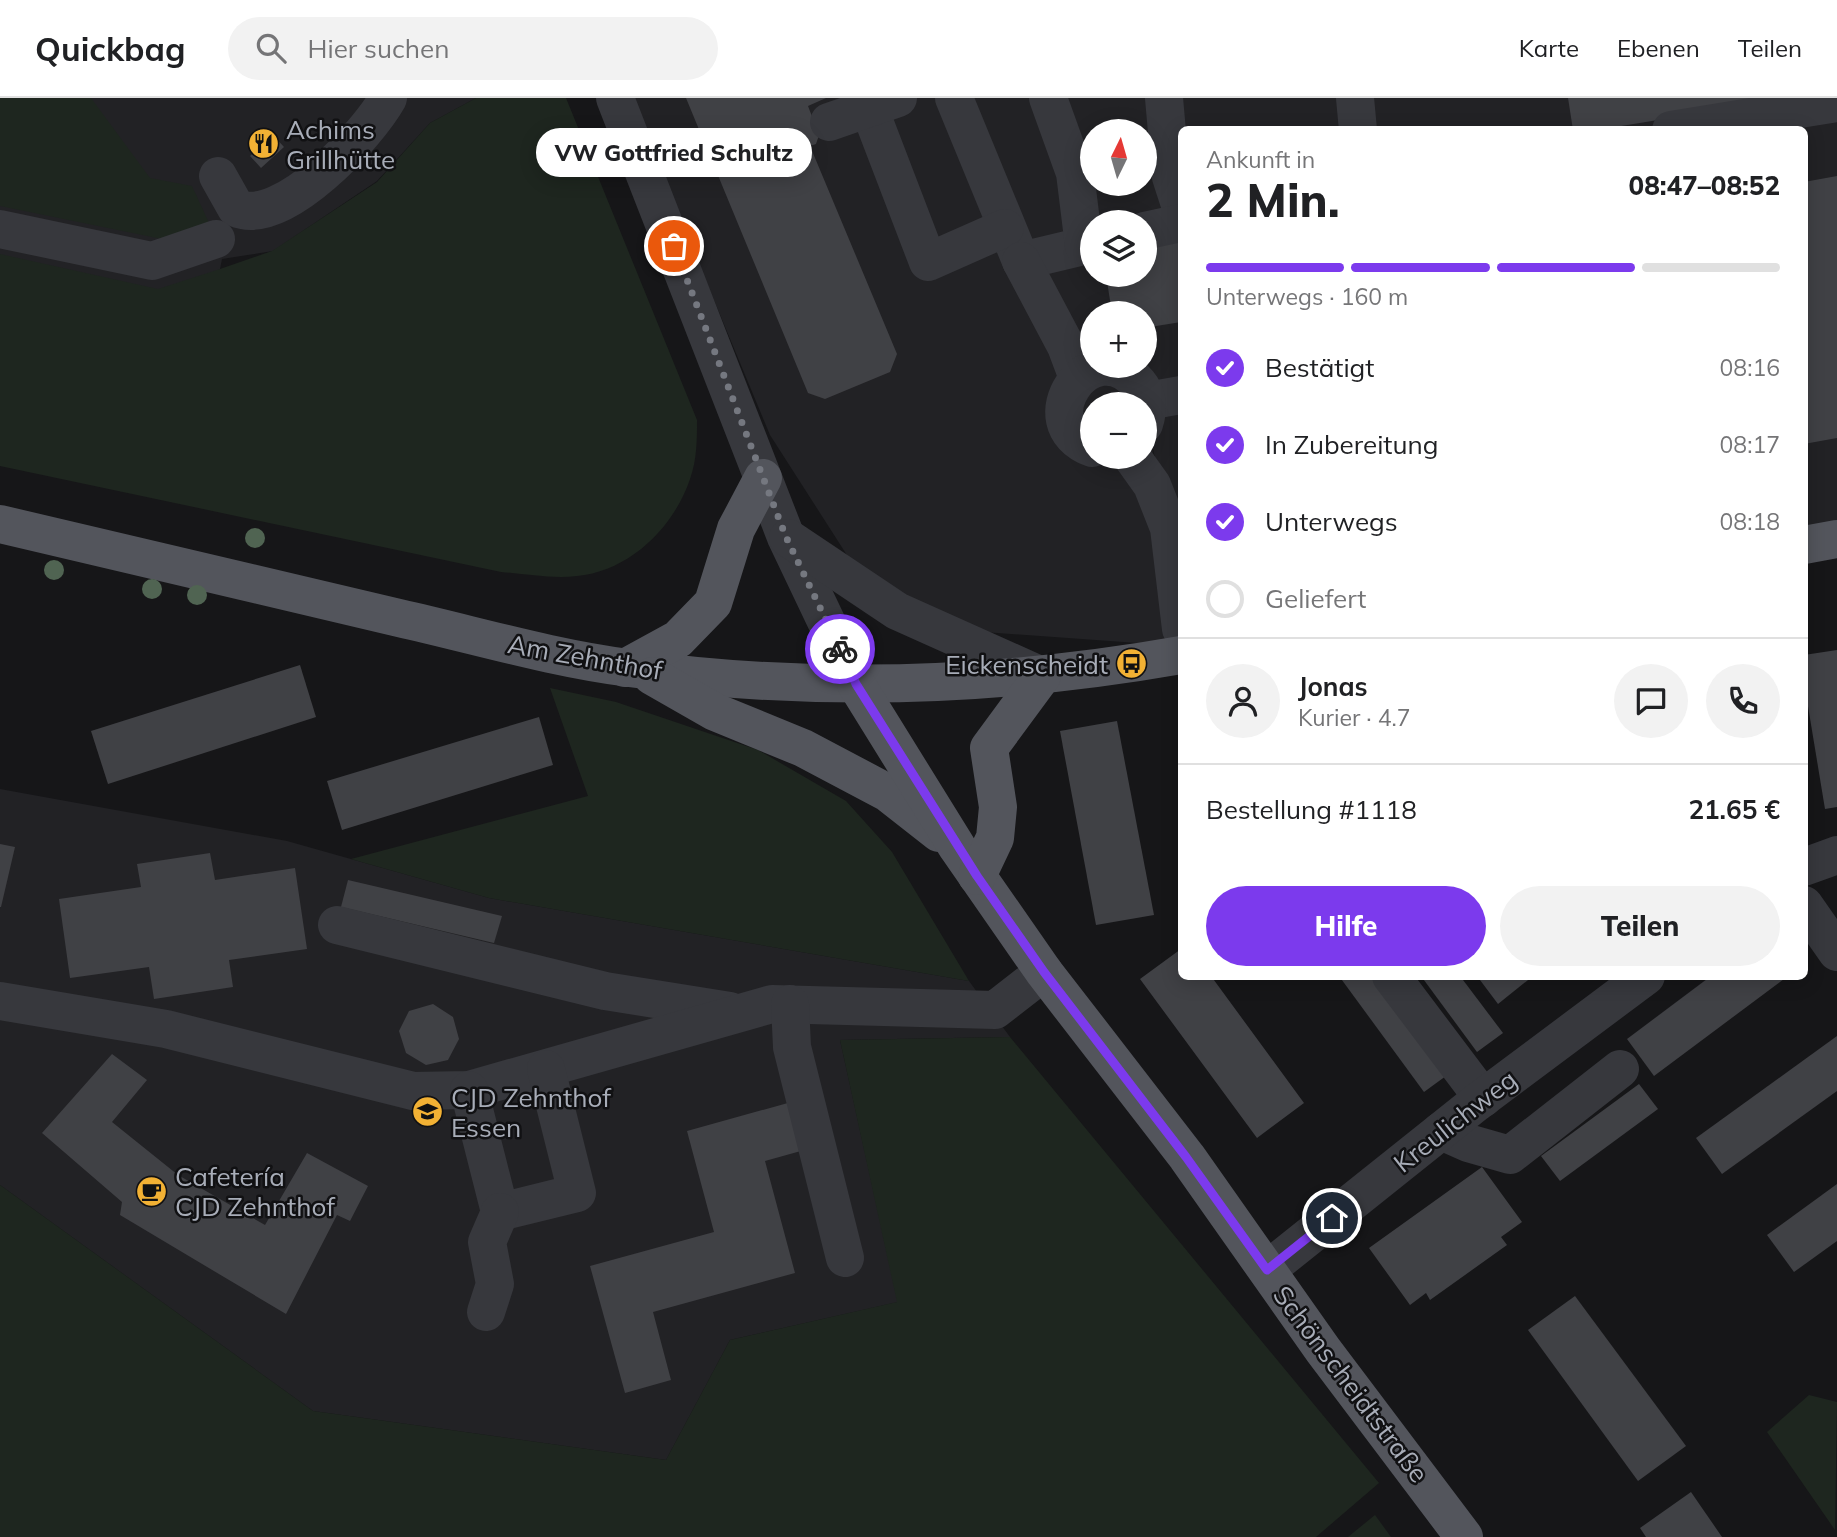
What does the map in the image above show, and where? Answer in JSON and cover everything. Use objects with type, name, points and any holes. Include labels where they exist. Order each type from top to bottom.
[{"type":"main road","points":[[763,478],[736,529],[713,603],[678,639],[633,669],[715,712],[803,748],[888,793],[967,862],[995,838],[998,807],[989,748],[1042,676]]},
{"type":"main road","name":"Am Zehnthof","points":[[0,524],[545,652],[633,669],[758,682],[856,684],[1042,676],[1178,655]]},
{"type":"main road","points":[[1808,544],[1837,539]]},
{"type":"main road","name":"Schönscheidtstraße","points":[[856,684],[967,862],[1044,972],[1186,1157],[1464,1537]]},
{"type":"street","points":[[218,176],[236,208],[251,213],[269,209],[334,164],[377,117],[388,98]]},
{"type":"street","name":"Schönscheidtstraße","points":[[615,98],[786,537],[856,684]]},
{"type":"street","points":[[954,98],[1013,245],[1066,346],[1078,378]]},
{"type":"street","points":[[1048,98],[1074,173],[1081,210]]},
{"type":"street","points":[[1164,98],[1171,177],[1178,199]]},
{"type":"street","points":[[1355,98],[1358,126]]},
{"type":"street","points":[[829,122],[883,103],[929,262],[1013,245],[1080,245]]},
{"type":"street","points":[[1702,126],[1837,103]]},
{"type":"street","points":[[1157,228],[1178,224]]},
{"type":"street","points":[[0,229],[152,261],[216,239]]},
{"type":"street","points":[[1080,441],[1068,427],[1064,414],[1065,401],[1078,378],[1090,370],[1105,367],[1132,377],[1158,407]]},
{"type":"street","points":[[1141,469],[1152,485],[1169,528],[1178,604]]},
{"type":"street","points":[[786,537],[897,611],[1042,676]]},
{"type":"street","points":[[1808,866],[1837,855]]},
{"type":"street","points":[[1808,911],[1837,952]]},
{"type":"street","points":[[337,925],[605,991],[739,1012]]},
{"type":"street","points":[[0,1001],[166,1029],[413,1091],[468,1090],[772,1004],[995,1010],[1044,972]]},
{"type":"street","points":[[1394,980],[1483,1098]]},
{"type":"street","name":"Kreulichweg","points":[[1267,1270],[1483,1098],[1641,980]]},
{"type":"street","points":[[790,1004],[792,1047],[845,1258]]},
{"type":"street","points":[[500,1212],[578,1193],[546,1069]]},
{"type":"street","points":[[1441,1131],[1468,1143],[1510,1155],[1620,1069]]},
{"type":"street","points":[[468,1090],[500,1212],[487,1242],[495,1284],[485,1312]]},
{"type":"shaded area","points":[[0,98],[476,98],[430,123],[377,181],[273,251],[222,259],[220,269],[0,443]]},
{"type":"shaded area","points":[[0,98],[91,98],[150,178],[192,186],[210,225],[162,239],[0,206]]},
{"type":"shaded area","points":[[476,98],[566,98],[697,420],[694,464],[683,497],[661,529],[632,556],[596,572],[577,576],[549,577],[501,572],[0,466],[0,254],[158,289],[220,269],[272,251],[377,182],[430,123]]},
{"type":"shaded area","points":[[630,98],[1837,98],[1837,533],[1808,537],[1808,126],[1178,126],[1178,580],[1171,528],[1157,466],[1157,392],[1080,392],[1080,469],[1156,469],[1167,529],[1178,646],[970,631],[861,577],[770,435]]},
{"type":"shaded area","points":[[550,688],[616,702],[758,750],[846,801],[892,852],[969,981],[489,898],[351,859],[588,796]]},
{"type":"shaded area","name":"CJD Zehnthof Essen","points":[[0,789],[287,841],[489,898],[969,981],[1010,1037],[840,1040],[898,1302],[730,1340],[666,1460],[313,1411],[0,1185]]},
{"type":"shaded area","points":[[1010,1037],[1379,1483],[1316,1537],[0,1537],[0,1185],[313,1411],[666,1460],[730,1340],[897,1302],[840,1040]]},
{"type":"shaded area","points":[[1809,1395],[1837,1402],[1835,1530],[1767,1432]]},
{"type":"shaded area","points":[[1375,1515],[1391,1537],[1348,1537]]},
{"type":"building","points":[[686,98],[826,98],[808,106],[819,135],[816,144],[810,146],[897,354],[890,372],[825,399],[808,393]]},
{"type":"building","points":[[1568,98],[1786,99],[1621,126],[1572,126]]},
{"type":"building","points":[[273,135],[284,147],[261,168],[250,156]]},
{"type":"building","points":[[1837,176],[1837,438],[1808,443],[1808,181]]},
{"type":"building","points":[[1178,242],[1178,322],[1157,326],[1157,301],[1110,301],[1108,287],[1157,287],[1157,246]]},
{"type":"building","points":[[1837,650],[1837,807],[1825,809],[1808,706],[1808,654]]},
{"type":"building","points":[[300,665],[316,717],[108,784],[91,731]]},
{"type":"building","points":[[539,717],[553,765],[342,830],[327,781]]},
{"type":"building","points":[[1117,721],[1154,915],[1096,925],[1060,731]]},
{"type":"building","points":[[0,844],[15,847],[1,907],[0,907]]},
{"type":"building","points":[[210,853],[215,880],[295,868],[307,949],[229,960],[233,987],[154,999],[149,967],[70,978],[59,899],[141,887],[137,864]]},
{"type":"building","points":[[348,880],[502,916],[494,943],[341,907]]},
{"type":"building","points":[[1178,951],[1178,980],[1214,980],[1304,1103],[1257,1138],[1140,979]]},
{"type":"building","points":[[1342,980],[1381,980],[1450,1073],[1424,1092]]},
{"type":"building","points":[[1424,980],[1463,980],[1503,1033],[1477,1052]]},
{"type":"building","points":[[1480,980],[1528,980],[1498,1004]]},
{"type":"building","points":[[1706,980],[1783,980],[1654,1076],[1627,1039]]},
{"type":"building","points":[[433,1004],[453,1017],[459,1039],[448,1060],[426,1065],[406,1053],[399,1031],[409,1011]]},
{"type":"building","points":[[1837,1036],[1837,1091],[1722,1174],[1696,1138]]},
{"type":"building","points":[[112,1054],[147,1080],[112,1122],[178,1175],[265,1225],[307,1153],[368,1186],[350,1221],[337,1215],[286,1314],[120,1215],[122,1202],[42,1133]]},
{"type":"building","points":[[1639,1084],[1658,1109],[1560,1181],[1541,1156]]},
{"type":"building","points":[[795,1101],[808,1149],[765,1161],[795,1273],[653,1312],[671,1380],[625,1393],[590,1266],[714,1232],[687,1131]]},
{"type":"building","points":[[1482,1167],[1522,1222],[1501,1237],[1507,1245],[1430,1300],[1426,1293],[1410,1305],[1369,1248]]},
{"type":"building","points":[[1837,1184],[1837,1241],[1794,1272],[1767,1235]]},
{"type":"building","points":[[1575,1296],[1686,1446],[1638,1481],[1528,1330]]},
{"type":"building","points":[[1691,1492],[1722,1537],[1646,1537],[1640,1528]]},
{"type":"way so far","points":[[674,246],[786,537],[840,649]]},
{"type":"place","name":"Achims Grillhütte","points":[[263,144]]},
{"type":"place","name":"VW Gottfried Schultz","points":[[674,246]]},
{"type":"place","name":"Eickenscheidt","points":[[1131,664]]},
{"type":"place","name":"CJD Zehnthof Essen","points":[[428,1112]]},
{"type":"place","name":"Cafetería CJD Zehnthof","points":[[152,1191]]},
{"type":"route","points":[[840,649],[856,684],[957,847],[1044,972],[1186,1157],[1267,1270],[1332,1218]]}]
